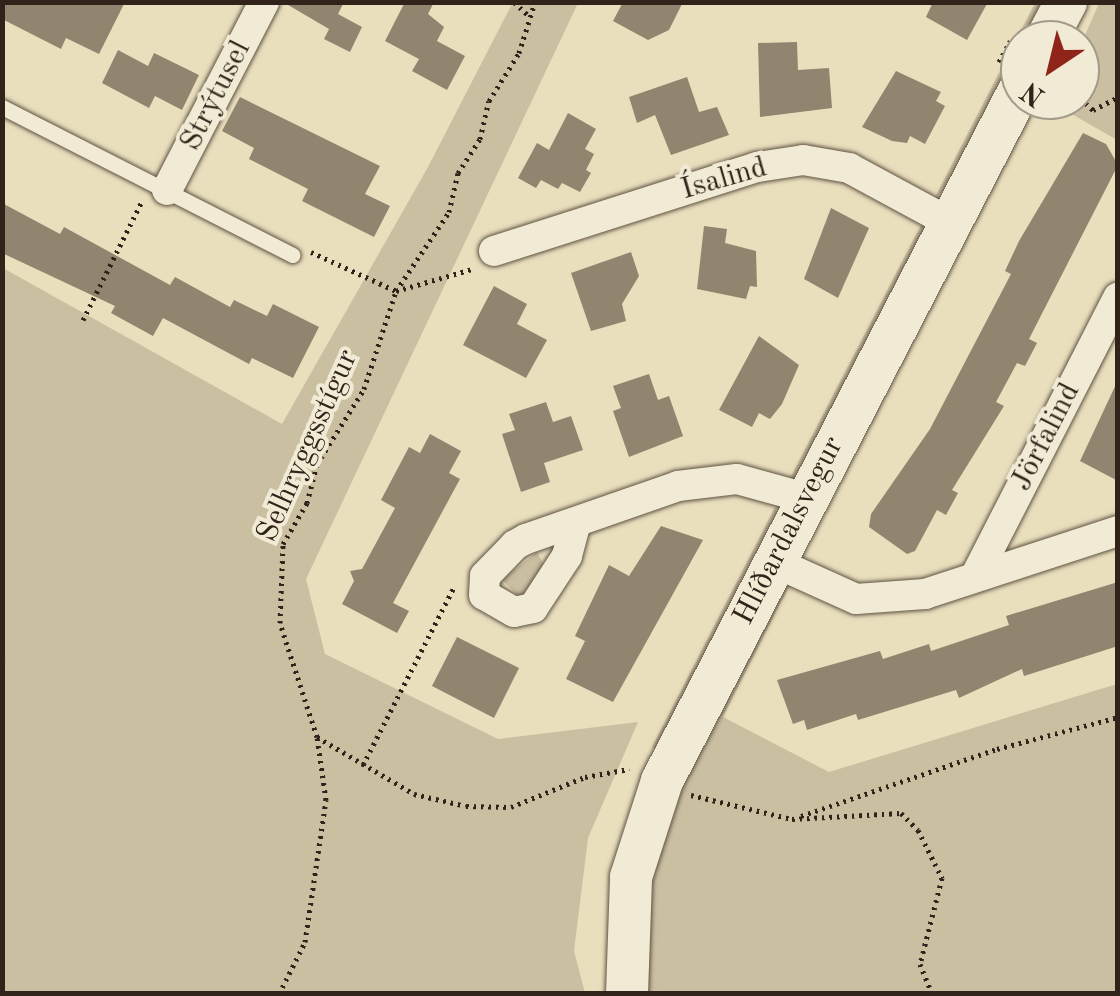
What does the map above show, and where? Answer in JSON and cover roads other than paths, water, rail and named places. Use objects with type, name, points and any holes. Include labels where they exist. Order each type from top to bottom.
[{"type":"street","name":"Strýtusel","points":[[159,186],[264,2]]},
{"type":"street","name":"Hlíðardalsvegur","points":[[627,994],[631,878],[644,828],[806,498],[1003,120]]},
{"type":"street","name":"Ísalind","points":[[494,251],[758,167],[804,160],[849,168],[949,222]]},
{"type":"street","name":"Jörfalind","points":[[975,577],[1118,297]]},
{"type":"street","points":[[576,522],[552,584],[527,613],[493,605],[484,595],[485,576],[515,545],[576,522],[707,480],[737,479],[806,498]]},
{"type":"street","points":[[774,562],[856,599],[926,594],[1118,532]]},
{"type":"lane","points":[[2,107],[293,255]]}]
